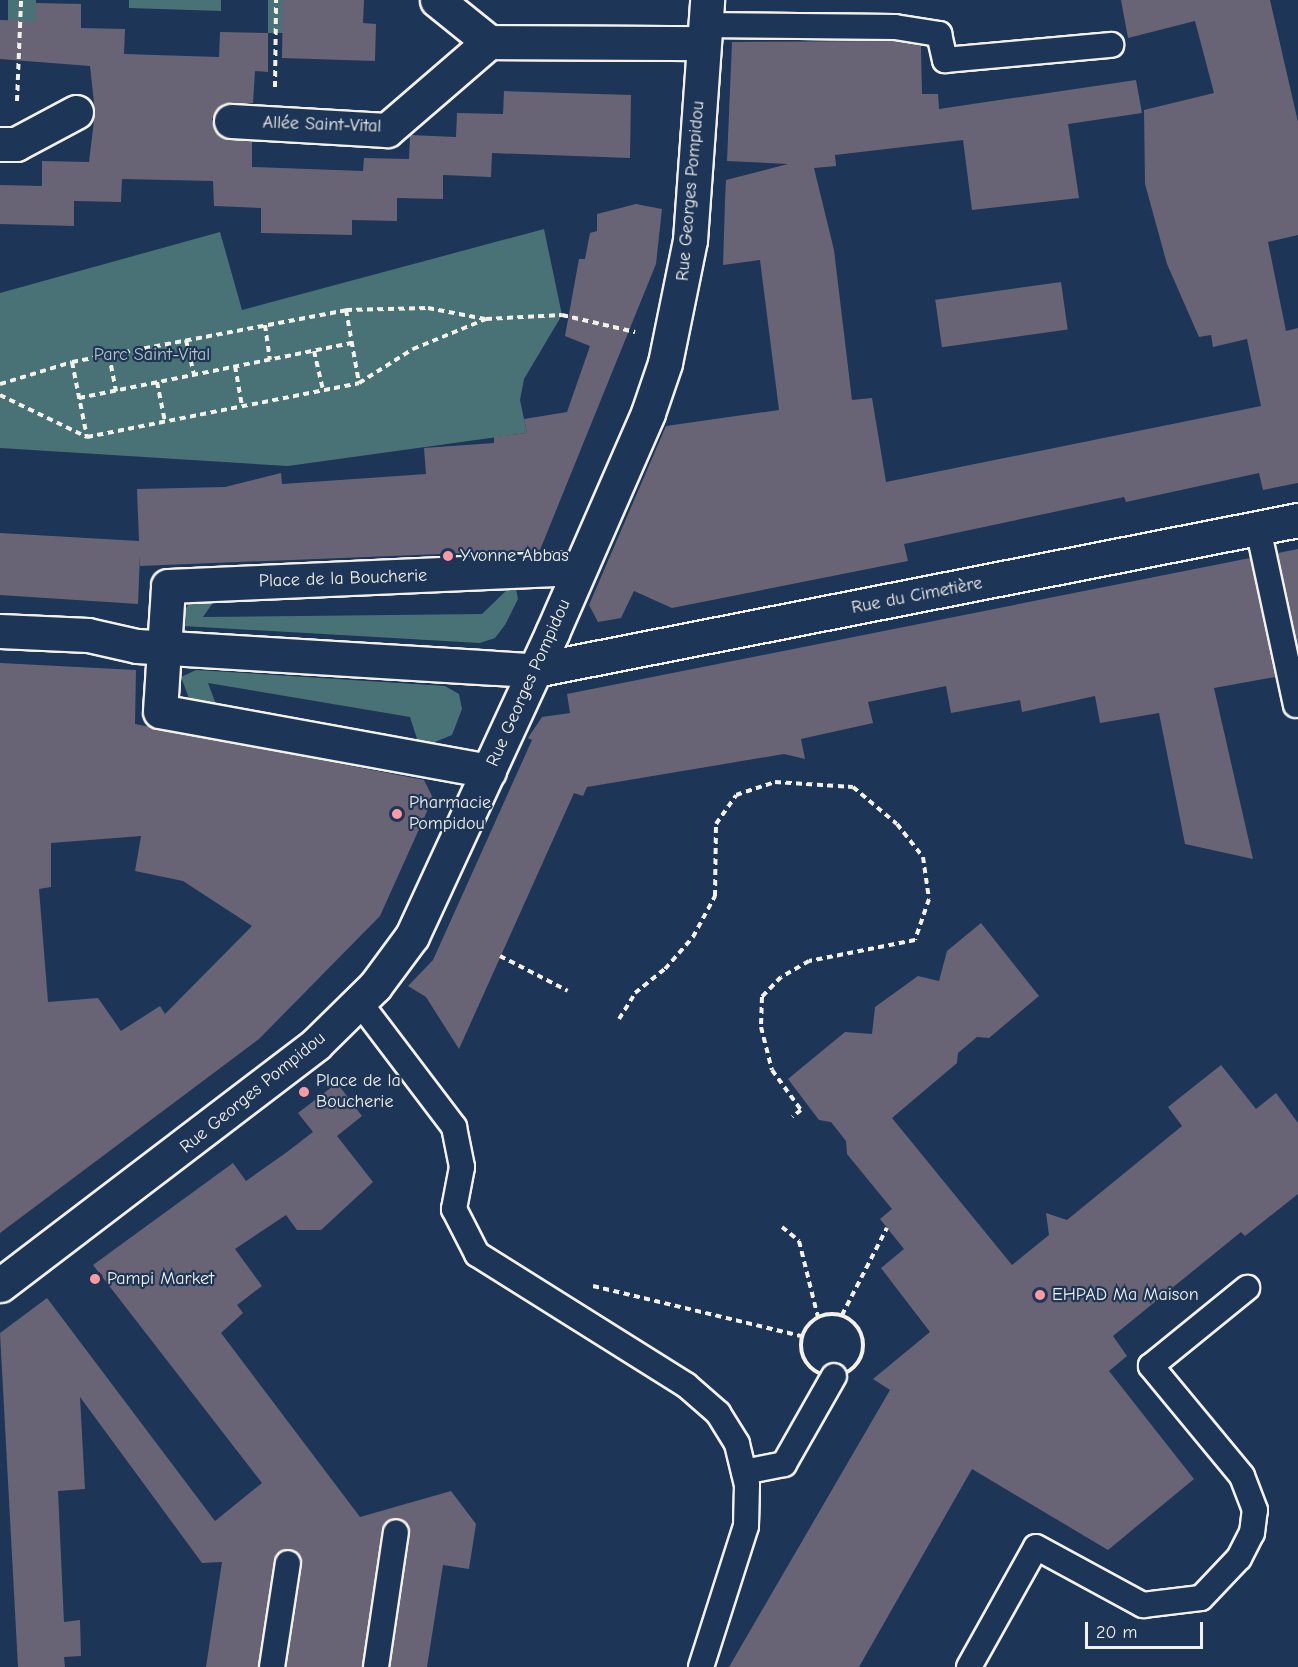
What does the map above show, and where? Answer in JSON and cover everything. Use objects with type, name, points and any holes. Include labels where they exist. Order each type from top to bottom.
[{"type":"street","points":[[437,0],[489,42],[704,23]]},
{"type":"street","name":"Rue Georges Pompidou","points":[[0,1286],[240,1107],[360,1003],[412,936],[535,670],[648,413],[672,340],[692,219],[704,23]]},
{"type":"street","name":"Allée Saint-Vital","points":[[231,121],[387,130],[489,42]]},
{"type":"street","points":[[8,144],[76,112]]},
{"type":"street","name":"Rue du Cimetière","points":[[535,670],[1298,520]]},
{"type":"street","name":"Place de la Boucherie","points":[[489,771],[160,711],[168,586],[579,568]]},
{"type":"street","points":[[0,631],[88,635],[164,647],[535,670]]},
{"type":"lane","points":[[704,23],[895,27],[939,34],[945,60],[1111,45]]},
{"type":"lane","points":[[1258,528],[1296,705]]},
{"type":"lane","points":[[360,1003],[454,1126],[462,1167],[454,1209],[477,1254],[686,1385],[718,1413],[737,1444],[744,1472],[746,1526],[701,1667]]},
{"type":"lane","points":[[969,1667],[1036,1547],[1143,1605],[1201,1598],[1239,1558],[1252,1533],[1255,1510],[1242,1476],[1151,1366],[1247,1288]]},
{"type":"lane","points":[[744,1472],[784,1464],[834,1376]]},
{"type":"lane","points":[[376,1667],[396,1532]]},
{"type":"lane","points":[[272,1667],[288,1563]]},
{"type":"path","points":[[8,144],[21,0]]},
{"type":"path","points":[[274,124],[276,0]]},
{"type":"path","points":[[0,384],[72,362],[346,310],[428,308],[486,319],[562,315],[672,340]]},
{"type":"path","points":[[346,310],[359,383]]},
{"type":"path","points":[[0,395],[87,437],[359,383],[413,349],[486,319]]},
{"type":"path","points":[[265,325],[270,360]]},
{"type":"path","points":[[186,340],[194,375]]},
{"type":"path","points":[[79,398],[352,344]]},
{"type":"path","points":[[314,351],[323,390]]},
{"type":"path","points":[[109,355],[116,391]]},
{"type":"path","points":[[72,362],[87,437]]},
{"type":"path","points":[[235,366],[242,406]]},
{"type":"path","points":[[157,382],[165,422]]},
{"type":"path","points":[[619,1020],[635,993],[665,969],[693,937],[715,896],[716,824],[736,795],[776,782],[853,787],[897,824],[924,857],[929,899],[915,940],[809,961],[781,977],[762,997],[761,1027],[772,1070],[801,1110],[792,1117]]},
{"type":"path","points":[[500,956],[568,991]]},
{"type":"path","points":[[782,1227],[800,1241],[819,1317]]},
{"type":"path","points":[[842,1315],[887,1228]]},
{"type":"path","points":[[589,1285],[802,1336]]},
{"type":"green space","points":[[8,0],[36,0],[36,40],[8,40]]},
{"type":"green space","points":[[129,0],[221,0],[221,11],[129,8]]},
{"type":"green space","points":[[268,0],[283,0],[283,33],[268,33]]},
{"type":"green space","name":"Parc Saint-Vital","points":[[544,229],[562,315],[524,379],[520,400],[527,433],[288,466],[0,448],[0,293],[220,232],[242,310]]},
{"type":"green space","points":[[509,588],[516,589],[518,599],[505,625],[495,638],[480,643],[183,626],[183,612],[191,601],[219,594],[203,617],[482,614]]},
{"type":"green space","points":[[196,670],[445,686],[459,694],[462,709],[452,735],[430,744],[418,742],[410,717],[208,683],[217,707],[190,701],[181,677]]},
{"type":"building","points":[[283,0],[364,0],[363,23],[376,24],[375,61],[282,58]]},
{"type":"building","points":[[1121,0],[1270,0],[1298,122],[1298,235],[1268,242],[1286,331],[1298,328],[1298,483],[1263,490],[1259,473],[1126,502],[1124,497],[904,544],[908,561],[672,608],[634,591],[621,618],[598,622],[589,605],[666,426],[779,410],[760,260],[723,265],[725,201],[726,180],[788,164],[727,161],[732,42],[894,41],[921,46],[922,94],[938,94],[939,109],[1136,80],[1142,113],[1068,124],[1079,198],[972,210],[963,140],[835,155],[836,166],[814,168],[834,250],[852,400],[872,398],[886,482],[1261,406],[1247,339],[1213,347],[1211,335],[1199,337],[1167,264],[1145,184],[1144,110],[1214,93],[1195,21],[1128,38]]},
{"type":"building","points":[[36,3],[81,4],[81,28],[125,29],[124,54],[219,57],[220,32],[268,33],[268,72],[255,71],[253,103],[223,104],[212,119],[221,137],[252,141],[252,167],[363,171],[364,158],[409,159],[410,135],[456,137],[457,113],[503,114],[504,91],[631,95],[630,158],[492,153],[491,177],[443,175],[443,199],[397,198],[397,221],[352,220],[352,235],[261,233],[261,208],[214,206],[213,181],[122,179],[121,202],[74,201],[74,226],[0,224],[0,185],[42,186],[42,161],[89,162],[95,112],[90,66],[0,59],[0,20],[36,21]]},
{"type":"building","points":[[636,204],[662,209],[656,264],[540,550],[140,566],[140,554],[138,604],[0,595],[0,533],[139,541],[137,489],[225,487],[281,473],[282,484],[426,474],[424,448],[494,443],[494,437],[527,433],[524,419],[567,412],[590,346],[565,336],[579,259],[585,259],[590,233],[597,231],[597,214]]},
{"type":"building","points":[[1061,282],[1068,330],[942,347],[935,300]]},
{"type":"building","points":[[1298,549],[1298,646],[1278,553]]},
{"type":"building","points":[[1250,558],[1275,677],[1214,688],[1253,859],[1185,844],[1159,713],[1100,723],[1095,696],[1022,712],[1020,700],[951,713],[946,686],[868,702],[873,723],[801,739],[805,759],[784,754],[587,787],[583,796],[574,793],[459,1049],[426,997],[408,986],[433,960],[532,740],[528,738],[542,717],[570,713],[567,694]]},
{"type":"building","points":[[0,663],[136,670],[135,724],[424,780],[433,798],[380,916],[259,1039],[0,1233]],"holes":[[[141,836],[135,871],[183,881],[252,926],[165,1014],[160,1006],[121,1031],[98,998],[48,1002],[39,889],[51,887],[51,843]]]},
{"type":"building","name":"EHPAD Ma Maison","points":[[981,923],[1039,996],[989,1038],[977,1037],[958,1053],[957,1063],[892,1118],[1012,1265],[1049,1235],[1046,1213],[1067,1220],[1182,1126],[1168,1107],[1221,1065],[1256,1109],[1276,1093],[1298,1123],[1298,1194],[1245,1236],[1241,1232],[1113,1336],[1127,1356],[1109,1371],[1194,1479],[1108,1550],[972,1469],[859,1667],[729,1667],[890,1390],[873,1379],[930,1332],[881,1268],[904,1249],[880,1219],[892,1209],[847,1154],[846,1141],[831,1122],[819,1120],[788,1079],[845,1032],[872,1034],[875,1007],[918,976],[939,981],[947,951]]},
{"type":"building","points":[[337,1083],[362,1116],[337,1136],[373,1182],[321,1230],[297,1230],[286,1215],[235,1249],[262,1286],[237,1305],[243,1313],[221,1333],[360,1517],[451,1491],[476,1524],[469,1569],[443,1565],[427,1667],[390,1667],[410,1534],[405,1521],[398,1518],[385,1523],[382,1530],[362,1667],[286,1667],[302,1565],[297,1552],[290,1549],[277,1554],[274,1561],[258,1667],[206,1667],[222,1562],[202,1563],[80,1397],[85,1489],[58,1491],[64,1622],[80,1620],[81,1656],[64,1657],[65,1667],[18,1667],[0,1333],[47,1298],[215,1521],[262,1483],[93,1265],[233,1163],[246,1181],[287,1152],[313,1132],[298,1113]]},
{"type":"place","name":"Yvonne Abbas","points":[[448,556]]},
{"type":"place","name":"Pharmacie Pompidou","points":[[397,814]]},
{"type":"place","name":"Place de la Boucherie","points":[[304,1092]]},
{"type":"place","name":"Pampi Market","points":[[95,1279]]},
{"type":"place","name":"EHPAD Ma Maison","points":[[1040,1295]]}]
